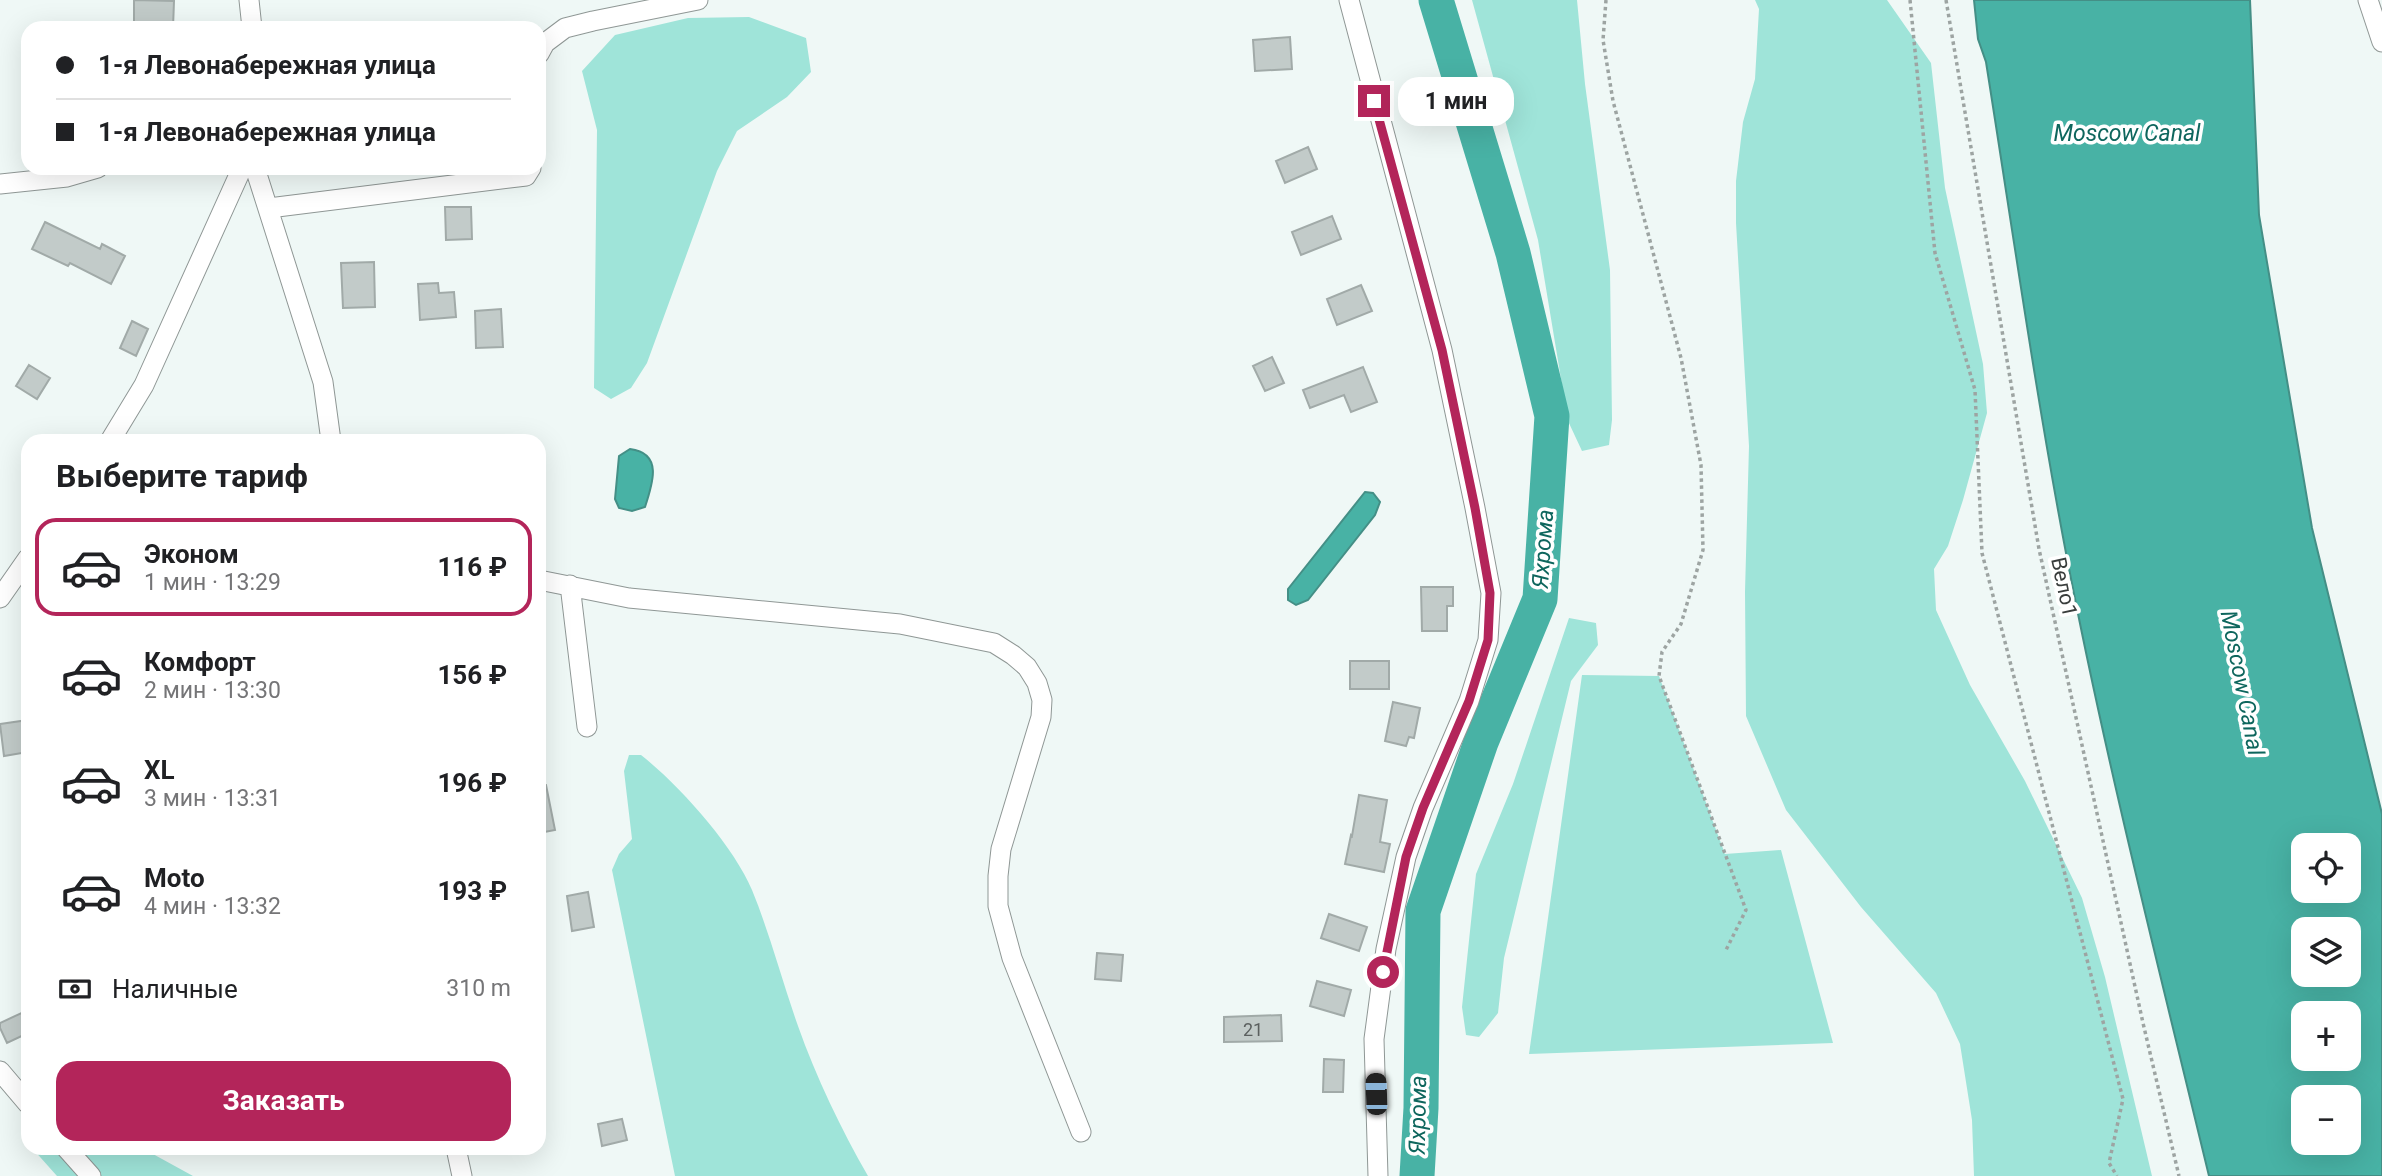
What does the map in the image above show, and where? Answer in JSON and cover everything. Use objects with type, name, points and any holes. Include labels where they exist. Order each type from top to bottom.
[{"type":"street","points":[[249,0],[251,21]]},
{"type":"street","points":[[546,42],[565,29],[593,21],[698,0]]},
{"type":"street","points":[[1349,0],[1442,350],[1490,593],[1488,640],[1469,701],[1423,808],[1406,857],[1386,949],[1374,1039],[1378,1176]]},
{"type":"street","points":[[2368,0],[2380,33]]},
{"type":"street","points":[[0,184],[74,175]]},
{"type":"street","points":[[114,434],[144,386],[239,175]]},
{"type":"street","points":[[258,175],[323,382],[330,434]]},
{"type":"street","points":[[269,208],[527,175]]},
{"type":"street","points":[[0,598],[21,568]]},
{"type":"street","points":[[546,581],[629,598],[900,624],[994,643],[1013,654],[1027,667],[1037,683],[1042,700],[1041,717],[1001,849],[998,906],[1013,958],[1081,1132]]},
{"type":"street","points":[[570,585],[587,727]]},
{"type":"street","points":[[0,1071],[21,1096]]},
{"type":"street","points":[[72,1155],[91,1176]]},
{"type":"street","points":[[458,1155],[462,1176]]},
{"type":"path","points":[[1606,0],[1603,40],[1613,101],[1681,358],[1701,465],[1703,550],[1681,624],[1662,652],[1659,676],[1746,910],[1725,952]]},
{"type":"path","points":[[1910,0],[1935,253],[1975,390],[1982,553],[2123,1099],[2109,1163],[2118,1176]]},
{"type":"path","name":"Вело1","points":[[1946,0],[2039,549],[2179,1176]]},
{"type":"shaded area","points":[[1472,0],[1577,0],[1585,84],[1610,270],[1612,420],[1609,445],[1582,451],[1568,421],[1538,240]]},
{"type":"shaded area","points":[[1755,0],[1887,0],[1931,63],[1945,188],[1983,364],[1987,413],[1948,546],[1934,569],[1936,610],[1970,685],[2025,781],[2082,898],[2105,977],[2152,1176],[1974,1176],[1972,1120],[1960,1044],[1936,993],[1861,907],[1786,810],[1746,716],[1745,592],[1749,446],[1736,181],[1743,122],[1755,79],[1759,9]]},
{"type":"shaded area","points":[[749,17],[806,38],[811,72],[787,97],[737,131],[717,171],[647,363],[631,388],[611,399],[594,388],[597,130],[582,71],[615,35],[688,18]]},
{"type":"shaded area","points":[[1569,618],[1596,623],[1598,645],[1571,681],[1504,958],[1498,1013],[1479,1037],[1466,1035],[1462,1007],[1476,874],[1513,784]]},
{"type":"shaded area","points":[[1582,675],[1659,676],[1725,854],[1781,850],[1833,1043],[1529,1054]]},
{"type":"shaded area","points":[[629,755],[641,755],[672,782],[719,835],[743,873],[752,890],[813,1064],[868,1176],[675,1176],[612,870],[619,854],[632,839],[624,771]]},
{"type":"shaded area","points":[[38,1155],[155,1155],[193,1176],[57,1176]]},
{"type":"water","name":"Moscow Canal","points":[[1974,0],[2250,0],[2259,215],[2312,528],[2382,814],[2382,1176],[2209,1176],[2098,709],[2066,553],[1986,62],[1978,39]]},
{"type":"water","points":[[630,449],[647,456],[653,470],[645,507],[632,511],[619,508],[615,499],[619,456]]},
{"type":"water","points":[[1365,492],[1373,493],[1380,502],[1375,515],[1308,600],[1296,605],[1288,600],[1288,589]]},
{"type":"building","points":[[134,0],[174,1],[173,21],[134,21]]},
{"type":"building","points":[[1290,37],[1292,69],[1255,71],[1253,40]]},
{"type":"building","points":[[1308,147],[1317,169],[1285,183],[1276,161]]},
{"type":"building","points":[[445,207],[471,207],[472,239],[446,240]]},
{"type":"building","points":[[1332,216],[1341,239],[1301,255],[1292,232]]},
{"type":"building","points":[[45,222],[100,249],[102,244],[125,256],[111,284],[70,263],[68,266],[32,249]]},
{"type":"building","points":[[374,262],[375,307],[343,308],[341,263]]},
{"type":"building","points":[[438,283],[439,293],[454,292],[456,317],[420,320],[418,284]]},
{"type":"building","points":[[1361,285],[1372,311],[1337,325],[1327,299]]},
{"type":"building","points":[[501,309],[503,347],[476,348],[475,311]]},
{"type":"building","points":[[132,321],[148,329],[136,356],[120,348]]},
{"type":"building","points":[[1272,357],[1284,383],[1265,391],[1253,366]]},
{"type":"building","points":[[29,365],[50,378],[37,399],[16,386]]},
{"type":"building","points":[[1363,367],[1377,402],[1351,412],[1344,395],[1310,408],[1303,390]]},
{"type":"building","points":[[1421,587],[1453,587],[1453,606],[1447,606],[1447,631],[1422,631]]},
{"type":"building","points":[[1350,661],[1389,661],[1389,689],[1350,689]]},
{"type":"building","points":[[1393,702],[1420,708],[1414,738],[1409,737],[1406,746],[1385,741]]},
{"type":"building","points":[[21,721],[21,753],[4,756],[0,724]]},
{"type":"building","points":[[546,785],[555,830],[546,832]]},
{"type":"building","points":[[1359,795],[1387,800],[1380,842],[1390,844],[1384,872],[1345,864]]},
{"type":"building","points":[[588,892],[594,927],[572,931],[567,896]]},
{"type":"building","points":[[1329,914],[1367,927],[1359,951],[1321,938]]},
{"type":"building","points":[[1097,953],[1123,955],[1121,981],[1095,979]]},
{"type":"building","points":[[1317,981],[1351,990],[1344,1016],[1310,1006]]},
{"type":"building","points":[[21,1013],[21,1036],[7,1043],[0,1023]]},
{"type":"building","points":[[1281,1015],[1282,1041],[1224,1042],[1224,1017]]},
{"type":"building","points":[[1324,1059],[1344,1060],[1343,1092],[1323,1092]]},
{"type":"building","points":[[622,1119],[627,1140],[602,1146],[598,1124]]},
{"type":"waterway","name":"Яхрома","points":[[1417,1176],[1421,1108],[1423,911],[1481,742],[1540,599],[1552,416],[1513,253],[1436,0]]},
{"type":"route","points":[[1374,101],[1442,350],[1490,593],[1488,640],[1469,701],[1423,808],[1406,857],[1383,972]]}]
